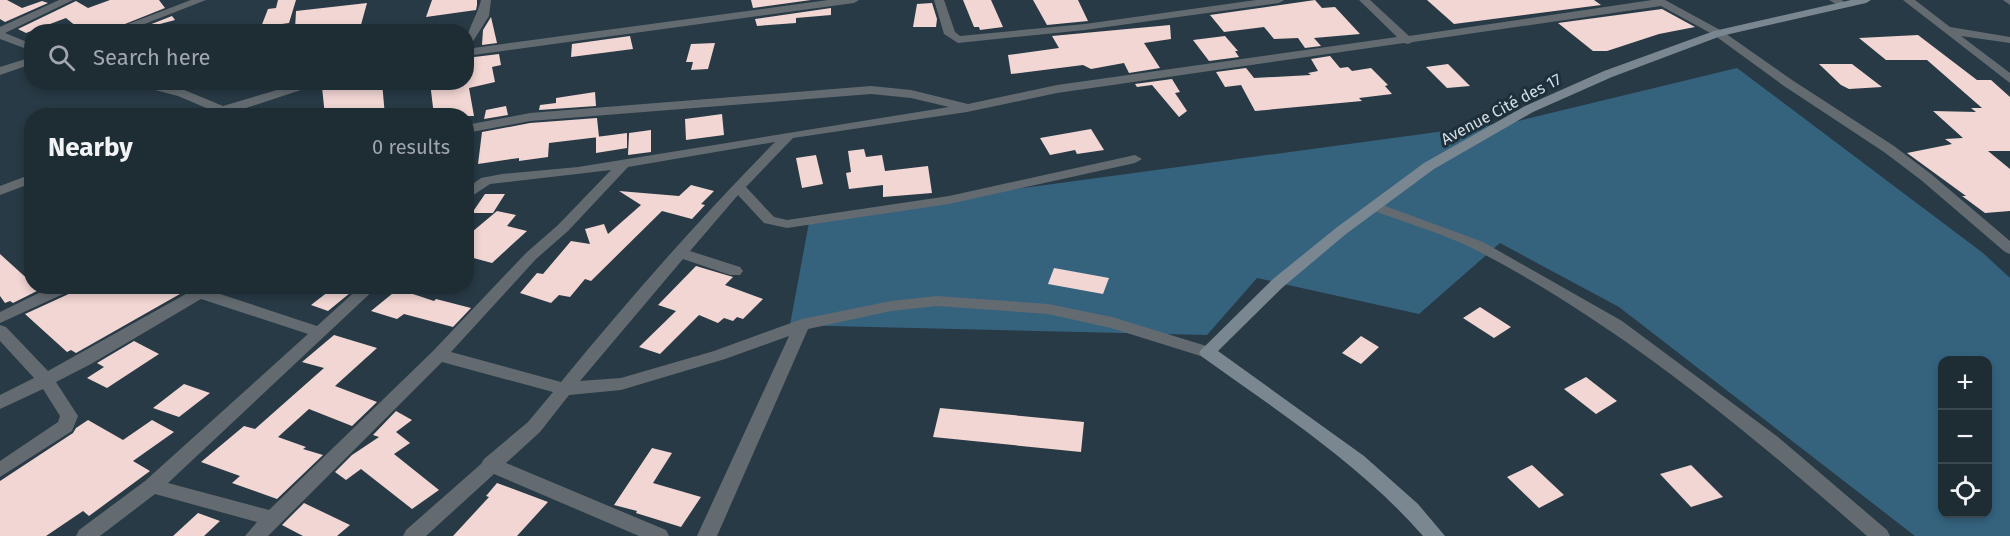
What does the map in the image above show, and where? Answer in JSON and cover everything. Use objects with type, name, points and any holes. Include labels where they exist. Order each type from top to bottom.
[{"type":"street","points":[[0,33],[68,0]]},
{"type":"street","points":[[134,24],[201,0]]},
{"type":"street","points":[[474,31],[483,16],[486,0]]},
{"type":"street","points":[[474,52],[727,12],[854,0]]},
{"type":"street","points":[[939,0],[950,34],[958,39],[1085,27],[1279,0]]},
{"type":"street","points":[[1364,0],[1408,41]]},
{"type":"street","name":"Avenue Cité des 17","points":[[1207,352],[1278,283],[1341,231],[1377,207],[1429,166],[1529,109],[1608,74],[1718,33],[1837,2],[1866,0]]},
{"type":"street","points":[[1908,0],[2010,79]]},
{"type":"street","points":[[474,190],[486,181],[624,164],[731,147],[789,135],[966,108],[1057,89],[1408,41],[1659,2],[1718,33],[1926,177],[2010,249]]},
{"type":"street","points":[[1946,30],[2010,40]]},
{"type":"street","points":[[0,33],[24,44]]},
{"type":"street","points":[[0,72],[24,63]]},
{"type":"street","points":[[168,90],[182,93],[217,108]]},
{"type":"street","points":[[234,108],[293,90]]},
{"type":"street","points":[[474,128],[530,117],[871,90],[911,94],[966,108]]},
{"type":"street","points":[[413,536],[490,464],[534,427],[612,330],[682,253],[738,186],[789,135]]},
{"type":"street","points":[[738,186],[769,220],[788,224],[949,200],[1135,159]]},
{"type":"street","points":[[255,536],[439,355],[531,256],[563,228],[624,164]]},
{"type":"street","points":[[0,191],[24,181]]},
{"type":"street","points":[[1377,207],[1478,245],[1616,325],[1772,442],[1880,536]]},
{"type":"street","points":[[682,253],[735,271]]},
{"type":"street","points":[[0,318],[50,294]]},
{"type":"street","points":[[0,402],[85,360],[152,319],[200,294]]},
{"type":"street","points":[[219,294],[319,332]]},
{"type":"street","points":[[86,536],[152,486],[361,294]]},
{"type":"street","points":[[439,355],[565,389],[621,384],[802,326],[891,306],[937,301],[986,303],[1059,311],[1112,323],[1207,352],[1334,444],[1404,503],[1436,536]]},
{"type":"street","points":[[707,536],[802,326]]},
{"type":"street","points":[[0,331],[46,380],[69,416],[66,426],[0,470]]},
{"type":"street","points":[[490,464],[659,536]]},
{"type":"street","points":[[152,486],[274,519]]},
{"type":"shaded area","points":[[1737,68],[1983,253],[2010,278],[2010,536],[1915,536],[1619,307],[1500,243],[1419,314],[1257,278],[1207,335],[790,325],[810,217],[1518,121]]},
{"type":"building","points":[[0,0],[7,0],[22,8],[42,1],[48,3],[5,22],[0,19]]},
{"type":"building","points":[[110,0],[159,0],[165,8],[125,24],[73,24],[66,18],[50,24],[28,24],[76,1],[88,8]]},
{"type":"building","points":[[278,0],[296,0],[289,23],[262,24],[268,9],[276,8]]},
{"type":"building","points":[[432,0],[477,0],[477,5],[476,10],[426,17]]},
{"type":"building","points":[[751,0],[811,0],[753,8]]},
{"type":"building","points":[[963,0],[991,0],[1003,27],[980,30],[979,27],[974,27]]},
{"type":"building","points":[[1033,0],[1078,0],[1088,21],[1047,25]]},
{"type":"building","points":[[1315,0],[1322,8],[1335,7],[1360,34],[1314,38],[1321,46],[1305,48],[1298,38],[1274,39],[1264,27],[1224,32],[1210,15]]},
{"type":"building","points":[[1427,0],[1594,0],[1601,5],[1454,24]]},
{"type":"building","points":[[367,3],[361,24],[295,24],[296,11]]},
{"type":"building","points":[[932,3],[937,19],[936,27],[913,27],[917,4]]},
{"type":"building","points":[[831,8],[831,15],[796,18],[796,23],[757,26],[755,19]]},
{"type":"building","points":[[1662,9],[1695,27],[1659,34],[1607,51],[1593,51],[1558,23]]},
{"type":"building","points":[[172,16],[175,20],[160,24],[152,24]]},
{"type":"building","points":[[491,17],[497,43],[482,45],[483,30]]},
{"type":"building","points":[[1170,25],[1171,39],[1144,43],[1160,68],[1129,73],[1124,63],[1091,69],[1083,65],[1011,74],[1008,55],[1059,48],[1052,36]]},
{"type":"building","points":[[1918,35],[1977,80],[1991,80],[2010,97],[2010,151],[1988,151],[2010,169],[2010,211],[1985,213],[1962,196],[1966,196],[1907,153],[1952,144],[1945,139],[1963,138],[1933,111],[1976,112],[1971,108],[1982,108],[1927,60],[1886,60],[1859,38]]},
{"type":"building","points":[[630,36],[633,49],[571,57],[572,44]]},
{"type":"building","points":[[1225,36],[1238,51],[1235,51],[1239,57],[1209,61],[1193,40]]},
{"type":"building","points":[[715,43],[708,69],[691,70],[693,62],[686,62],[691,44]]},
{"type":"building","points":[[499,54],[501,65],[492,67],[495,82],[474,87],[474,57]]},
{"type":"building","points":[[1330,56],[1340,68],[1348,67],[1352,71],[1371,68],[1388,85],[1385,86],[1392,94],[1359,98],[1362,101],[1255,111],[1241,85],[1225,87],[1216,72],[1246,68],[1254,78],[1311,75],[1308,73],[1318,71],[1311,59]]},
{"type":"building","points":[[1448,64],[1470,86],[1447,88],[1426,67]]},
{"type":"building","points":[[1819,64],[1852,64],[1882,87],[1849,89],[1841,85]]},
{"type":"building","points":[[1172,79],[1180,92],[1175,93],[1187,111],[1179,117],[1152,85],[1137,87],[1135,84]]},
{"type":"building","points":[[322,90],[383,90],[384,108],[324,108]]},
{"type":"building","points":[[431,90],[469,90],[473,108],[433,108]]},
{"type":"building","points":[[595,92],[596,106],[539,110],[540,105],[556,103],[556,98]]},
{"type":"building","points":[[506,106],[508,115],[484,119],[486,110]]},
{"type":"building","points":[[722,114],[724,135],[686,140],[685,119]]},
{"type":"building","points":[[597,118],[599,137],[549,143],[548,157],[519,161],[519,158],[478,164],[482,132],[530,123]]},
{"type":"building","points":[[1091,129],[1104,150],[1077,154],[1075,150],[1050,155],[1040,138]]},
{"type":"building","points":[[651,130],[651,152],[628,155],[629,133]]},
{"type":"building","points":[[627,133],[627,148],[596,153],[596,137]]},
{"type":"building","points":[[864,149],[866,157],[882,155],[885,171],[928,166],[932,193],[883,197],[883,185],[849,189],[846,173],[851,172],[848,151]]},
{"type":"building","points":[[816,155],[823,184],[802,188],[796,158]]},
{"type":"building","points":[[691,185],[714,191],[701,204],[705,205],[692,219],[662,211],[591,281],[585,279],[570,297],[559,295],[551,303],[520,293],[537,273],[543,274],[571,241],[590,244],[585,229],[604,224],[608,234],[641,205],[619,191],[679,196]]},
{"type":"building","points":[[485,194],[505,194],[493,213],[474,213]]},
{"type":"building","points":[[497,211],[516,215],[507,226],[527,231],[492,263],[474,258],[474,230]]},
{"type":"building","points":[[0,254],[24,276],[24,294],[31,294],[13,303],[10,301],[5,303],[0,296]]},
{"type":"building","points":[[696,266],[733,277],[725,285],[763,299],[743,319],[737,317],[733,321],[724,318],[718,323],[699,315],[660,354],[639,347],[676,311],[658,305]]},
{"type":"building","points":[[1054,268],[1109,278],[1103,294],[1048,284]]},
{"type":"building","points":[[69,294],[180,294],[76,353],[71,350],[67,352],[25,314]]},
{"type":"building","points":[[325,294],[349,294],[328,311],[311,305]]},
{"type":"building","points":[[392,294],[413,294],[434,301],[436,299],[471,308],[453,327],[404,314],[397,319],[371,311]]},
{"type":"building","points":[[1480,307],[1511,327],[1494,338],[1463,318]]},
{"type":"building","points":[[334,335],[377,348],[335,386],[377,402],[352,426],[309,409],[278,437],[306,447],[303,449],[323,455],[277,499],[232,483],[240,476],[201,462],[244,426],[255,429],[324,368],[302,362]]},
{"type":"building","points":[[1361,336],[1379,347],[1361,364],[1342,353]]},
{"type":"building","points":[[134,341],[159,354],[107,388],[87,378],[104,367],[97,363]]},
{"type":"building","points":[[1586,377],[1617,401],[1596,414],[1564,389]]},
{"type":"building","points":[[184,384],[210,393],[179,417],[153,408]]},
{"type":"building","points":[[940,408],[1084,422],[1081,452],[933,437]]},
{"type":"building","points":[[396,411],[412,420],[396,432],[410,443],[394,454],[439,490],[412,509],[361,469],[346,480],[335,472],[352,455],[379,437],[373,435]]},
{"type":"building","points":[[88,420],[123,440],[152,420],[174,432],[133,461],[150,471],[89,516],[83,511],[46,536],[0,536],[0,481],[73,433],[76,428]]},
{"type":"building","points":[[652,448],[672,453],[653,483],[701,497],[681,527],[614,505]]},
{"type":"building","points":[[1532,465],[1564,495],[1539,508],[1507,477]]},
{"type":"building","points":[[1691,465],[1723,497],[1691,507],[1660,474]]},
{"type":"building","points":[[497,483],[548,502],[517,536],[453,536],[489,497],[486,496]]},
{"type":"building","points":[[304,503],[350,525],[337,536],[303,536],[282,525]]},
{"type":"building","points":[[198,513],[220,521],[204,536],[173,536]]}]
